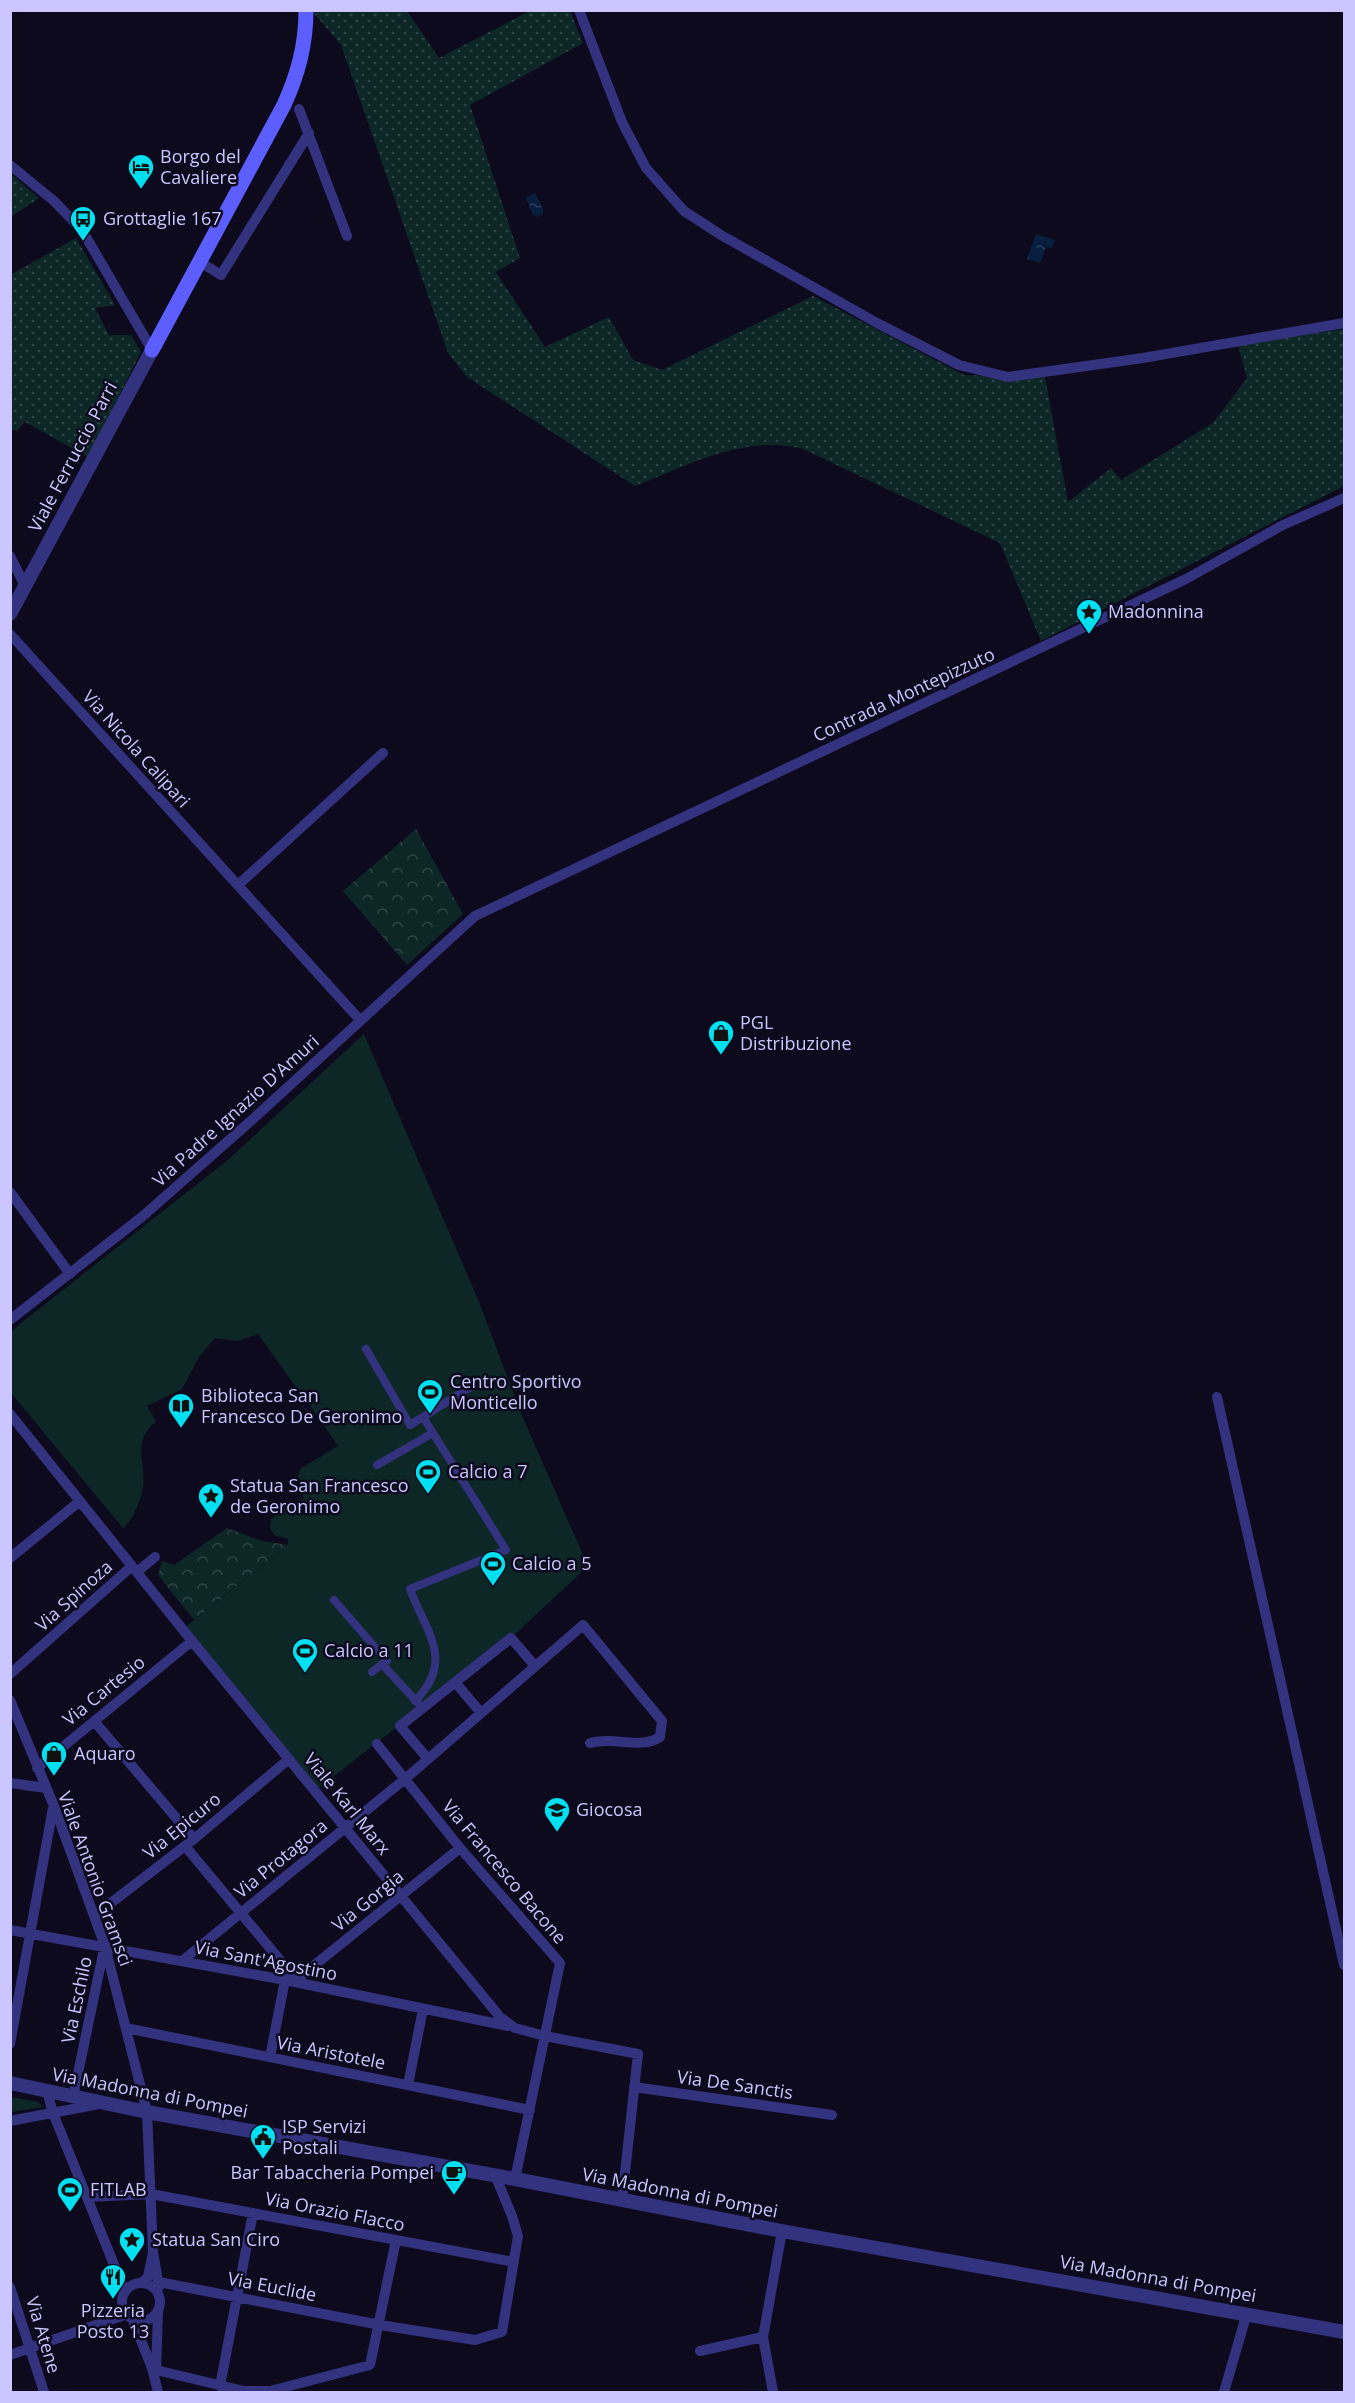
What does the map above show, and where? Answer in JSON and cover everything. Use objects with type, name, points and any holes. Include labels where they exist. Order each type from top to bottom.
[{"type":"main road","points":[[152,350],[297,77],[303,51],[306,10]]},
{"type":"street","points":[[579,10],[622,122],[646,168],[684,211],[731,241],[877,323],[959,365],[1008,377],[1143,358],[1344,323]]},
{"type":"street","points":[[299,109],[347,236]]},
{"type":"street","points":[[200,262],[221,275],[309,133]]},
{"type":"street","points":[[10,165],[54,201],[82,230],[152,350]]},
{"type":"street","name":"Viale Ferruccio Parri","points":[[10,614],[152,350]]},
{"type":"street","name":"Contrada Montepizzuto","points":[[475,916],[1176,584],[1283,525],[1344,498]]},
{"type":"street","points":[[10,556],[25,586]]},
{"type":"street","name":"Via Nicola Calipari","points":[[10,634],[360,1020]]},
{"type":"street","points":[[238,885],[383,753]]},
{"type":"street","name":"Via Padre Ignazio D'Amuri","points":[[10,1320],[151,1209],[475,916]]},
{"type":"street","points":[[10,1192],[70,1274]]},
{"type":"street","points":[[366,1349],[410,1425],[475,1384]]},
{"type":"street","points":[[1217,1397],[1344,1965]]},
{"type":"street","name":"Viale Karl Marx","points":[[10,1414],[192,1641],[500,2017],[515,2028],[638,2054],[634,2088]]},
{"type":"street","points":[[419,1704],[433,1676],[436,1660],[431,1636],[410,1588],[506,1550],[423,1417]]},
{"type":"street","points":[[377,1465],[433,1433]]},
{"type":"street","points":[[10,1558],[80,1501]]},
{"type":"street","points":[[135,1569],[155,1557]]},
{"type":"street","name":"Via Spinoza","points":[[10,1674],[135,1569]]},
{"type":"street","points":[[334,1600],[387,1661],[372,1672]]},
{"type":"street","name":"Via Protagora","points":[[182,1961],[405,1779],[583,1626],[662,1721],[660,1737],[650,1743],[603,1739],[590,1743]]},
{"type":"street","points":[[428,1759],[400,1726],[419,1704],[455,1682],[511,1638],[535,1666]]},
{"type":"street","name":"Via Cartesio","points":[[37,1768],[192,1641]]},
{"type":"street","points":[[382,1664],[419,1704]]},
{"type":"street","points":[[455,1682],[481,1713]]},
{"type":"street","name":"Viale Antonio Gramsci","points":[[10,1700],[54,1806],[105,1946],[147,2112],[153,2252],[159,2282],[156,2381]]},
{"type":"street","points":[[94,1720],[293,1981],[270,2057]]},
{"type":"street","name":"Via Francesco Bacone","points":[[377,1744],[460,1848],[560,1963],[545,2036]]},
{"type":"street","name":"Via Epicuro","points":[[94,1916],[190,1843],[289,1759]]},
{"type":"street","points":[[10,1783],[46,1788]]},
{"type":"street","points":[[10,2044],[54,1806]]},
{"type":"street","name":"Via Gorgia","points":[[293,1981],[460,1848]]},
{"type":"street","name":"Via Sant'Agostino","points":[[10,1930],[293,1981],[515,2028]]},
{"type":"street","name":"Via Eschilo","points":[[57,2112],[68,2107],[105,1946]]},
{"type":"street","points":[[408,2085],[423,2009]]},
{"type":"street","name":"Via Aristotele","points":[[126,2028],[530,2110]]},
{"type":"street","points":[[515,2179],[545,2036]]},
{"type":"street","name":"Via Madonna di Pompei","points":[[10,2083],[147,2112],[495,2175],[782,2231],[1344,2332]]},
{"type":"street","points":[[622,2200],[634,2088]]},
{"type":"street","name":"Via De Sanctis","points":[[634,2088],[832,2115]]},
{"type":"street","points":[[47,2091],[125,2292],[122,2304],[156,2381],[220,2386],[244,2391],[276,2391],[370,2365],[396,2240]]},
{"type":"street","points":[[10,2121],[106,2103]]},
{"type":"street","points":[[495,2175],[518,2236],[514,2262]]},
{"type":"street","name":"Via Orazio Flacco","points":[[87,2197],[150,2194],[514,2262]]},
{"type":"street","points":[[220,2386],[254,2213]]},
{"type":"street","points":[[773,2392],[763,2337],[782,2231]]},
{"type":"street","name":"Viale Antonio Gramsci","points":[[141,2283],[148,2277],[153,2252]]},
{"type":"street","name":"Via Euclide","points":[[159,2282],[380,2325],[475,2340],[502,2332],[514,2262]]},
{"type":"street","points":[[10,2355],[129,2316],[137,2320],[149,2319],[159,2307],[157,2290],[152,2286],[135,2284],[125,2292]]},
{"type":"street","name":"Via Atene","points":[[10,2288],[44,2392]]},
{"type":"street","points":[[1224,2392],[1247,2313]]},
{"type":"street","points":[[700,2351],[763,2337]]},
{"type":"green space","points":[[312,11],[407,11],[439,58],[530,11],[570,11],[583,43],[470,105],[520,258],[496,272],[545,347],[609,317],[633,360],[662,370],[813,296],[964,375],[1045,377],[1068,502],[1111,468],[1121,480],[1213,423],[1247,378],[1238,345],[1344,329],[1344,486],[1041,641],[1000,543],[803,449],[781,445],[738,449],[696,461],[635,486],[467,377],[448,353],[341,45]]},
{"type":"green space","points":[[11,174],[39,198],[10,217]]},
{"type":"green space","points":[[76,238],[115,305],[95,308],[109,335],[131,335],[141,352],[88,457],[25,422],[17,431],[11,430],[10,275]]},
{"type":"green space","points":[[416,829],[463,914],[407,965],[343,891]]},
{"type":"green space","name":"Centro Sportivo Monticello","points":[[364,1034],[479,1302],[523,1418],[588,1566],[511,1638],[315,1791],[183,1629],[288,1545],[288,1539],[274,1535],[270,1528],[271,1519],[304,1498],[296,1485],[300,1469],[338,1446],[305,1398],[295,1403],[298,1390],[258,1334],[237,1341],[215,1338],[199,1357],[182,1389],[147,1406],[156,1421],[148,1429],[142,1445],[142,1492],[133,1515],[123,1528],[11,1393],[11,1331],[229,1159]]},
{"type":"green space","points":[[227,1528],[262,1541],[288,1545],[194,1620],[158,1575],[162,1561],[174,1565]]},
{"type":"green space","points":[[12,2097],[38,2102],[43,2107],[11,2112]]},
{"type":"water","points":[[535,193],[543,209],[543,214],[537,217],[533,215],[526,198]]},
{"type":"water","points":[[1036,234],[1055,240],[1052,248],[1046,247],[1040,263],[1027,259]]},
{"type":"place","name":"Borgo del Cavaliere","points":[[141,190]]},
{"type":"place","name":"Grottaglie 167","points":[[83,242]]},
{"type":"place","name":"Madonnina","points":[[1089,635]]},
{"type":"place","name":"PGL Distribuzione","points":[[721,1056]]},
{"type":"place","name":"Centro Sportivo Monticello","points":[[430,1415]]},
{"type":"place","name":"Biblioteca San Francesco De Geronimo","points":[[181,1429]]},
{"type":"place","name":"Calcio a 7","points":[[428,1495]]},
{"type":"place","name":"Statua San Francesco de Geronimo","points":[[211,1519]]},
{"type":"place","name":"Calcio a 5","points":[[493,1587]]},
{"type":"place","name":"Calcio a 11","points":[[305,1674]]},
{"type":"place","name":"Aquaro","points":[[54,1777]]},
{"type":"place","name":"Giocosa","points":[[557,1833]]},
{"type":"place","name":"ISP Servizi Postali","points":[[263,2160]]},
{"type":"place","name":"Bar Tabaccheria Pompei","points":[[454,2196]]},
{"type":"place","name":"FITLAB","points":[[70,2213]]},
{"type":"place","name":"Statua San Ciro","points":[[132,2263]]},
{"type":"place","name":"Pizzeria Posto 13","points":[[113,2300]]}]
